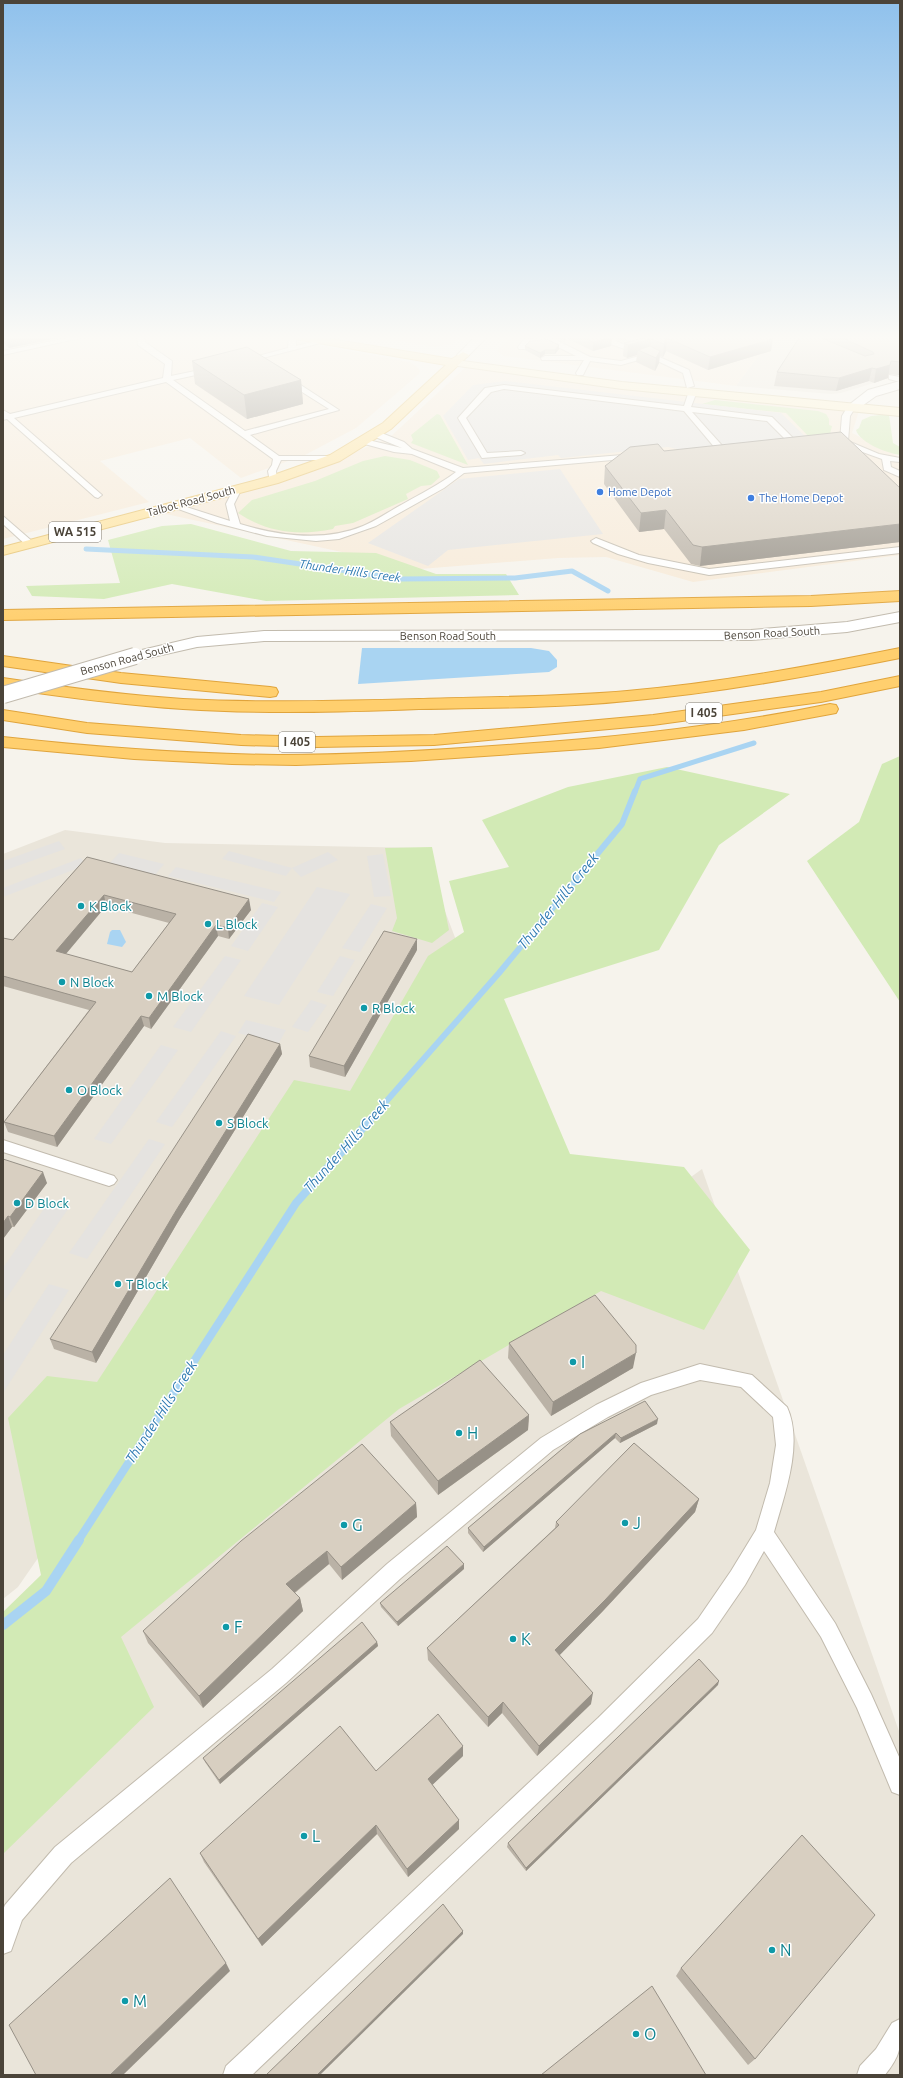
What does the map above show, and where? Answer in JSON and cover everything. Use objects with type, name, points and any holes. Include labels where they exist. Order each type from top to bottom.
[{"type":"highway","points":[[3,615],[811,601],[900,596]]},
{"type":"highway","name":"I 405","points":[[3,684],[103,698],[203,704],[273,706],[475,704],[625,696],[765,678],[900,653]]},
{"type":"highway","points":[[3,660],[121,678],[295,694],[430,695],[533,692],[625,696]]},
{"type":"highway","name":"I 405","points":[[3,715],[87,728],[241,740],[317,742],[434,740],[653,720],[821,698],[900,681]]},
{"type":"highway","points":[[3,742],[90,752],[268,760],[475,753],[676,734],[789,718],[900,694]]},
{"type":"highway","points":[[3,725],[87,728]]},
{"type":"main road","name":"Talbot Road South","points":[[3,551],[273,480],[335,458],[364,442],[378,432]]},
{"type":"street","name":"Benson Road South","points":[[3,695],[135,656],[196,642],[264,636],[751,636],[847,627],[900,617]]},
{"type":"lane","points":[[24,432],[98,495]]},
{"type":"lane","points":[[240,432],[277,458],[335,458]]},
{"type":"lane","points":[[243,434],[251,432]]},
{"type":"lane","points":[[470,432],[485,456],[521,453]]},
{"type":"lane","points":[[708,432],[728,453],[711,454]]},
{"type":"lane","points":[[782,448],[801,446],[784,432]]},
{"type":"lane","points":[[844,442],[845,432]]},
{"type":"lane","points":[[376,434],[401,444],[413,452],[462,471],[645,455]]},
{"type":"lane","points":[[364,442],[394,450],[413,452]]},
{"type":"lane","points":[[820,444],[844,442],[886,458],[900,460]]},
{"type":"lane","points":[[273,480],[272,471],[276,465],[277,458]]},
{"type":"lane","points":[[886,458],[887,468],[900,474]]},
{"type":"lane","points":[[174,506],[260,532],[289,538],[313,538],[344,535],[363,529],[446,484],[462,471]]},
{"type":"lane","points":[[236,525],[230,504],[237,490]]},
{"type":"lane","points":[[3,519],[30,544]]},
{"type":"lane","points":[[596,541],[609,548],[687,569],[709,572],[900,550]]},
{"type":"lane","points":[[3,1146],[109,1180]]},
{"type":"lane","points":[[3,1943],[13,1913],[63,1856],[279,1676],[394,1571],[541,1449],[602,1410],[647,1389],[700,1372],[746,1380],[781,1413],[785,1445],[779,1483],[764,1534],[738,1578],[705,1626],[605,1725],[383,1933],[235,2075]]},
{"type":"lane","points":[[764,1534],[828,1630],[864,1701],[900,1784]]},
{"type":"lane","points":[[869,2075],[884,2057],[900,2031]]},
{"type":"shaded area","points":[[3,432],[348,432],[305,455],[241,478],[190,438],[100,461],[149,502],[3,539]]},
{"type":"shaded area","points":[[396,432],[852,432],[900,457],[900,555],[693,582],[606,557],[558,558],[420,569],[161,513],[304,473],[389,438]]},
{"type":"shaded area","points":[[452,432],[801,432],[809,440],[696,453],[668,447],[561,458],[558,455],[484,464],[479,458],[468,460]]},
{"type":"shaded area","points":[[560,469],[603,534],[448,550],[428,566],[368,543],[459,479]]},
{"type":"shaded area","points":[[65,830],[165,843],[421,848],[459,948],[18,1587],[3,1599],[3,854]]},
{"type":"shaded area","points":[[59,841],[65,849],[3,871],[3,861]]},
{"type":"shaded area","points":[[229,851],[292,868],[286,876],[222,859]]},
{"type":"shaded area","points":[[328,852],[338,860],[301,877],[292,868]]},
{"type":"shaded area","points":[[119,853],[164,864],[155,875],[110,863]]},
{"type":"shaded area","points":[[383,854],[391,896],[374,897],[367,856]]},
{"type":"shaded area","points":[[81,858],[86,865],[3,897],[3,888]]},
{"type":"shaded area","points":[[176,867],[281,892],[274,902],[168,876]]},
{"type":"shaded area","points":[[317,887],[350,894],[279,1005],[244,996]]},
{"type":"shaded area","points":[[262,903],[278,907],[248,951],[231,946]]},
{"type":"shaded area","points":[[371,904],[387,908],[360,952],[342,948]]},
{"type":"shaded area","points":[[225,956],[241,960],[191,1032],[173,1027]]},
{"type":"shaded area","points":[[340,956],[355,960],[333,996],[317,992]]},
{"type":"shaded area","points":[[311,1000],[327,1005],[308,1032],[292,1027]]},
{"type":"shaded area","points":[[246,1020],[286,1030],[279,1043],[238,1033]]},
{"type":"shaded area","points":[[221,1031],[236,1036],[172,1127],[156,1122]]},
{"type":"shaded area","points":[[161,1045],[178,1050],[111,1144],[94,1139]]},
{"type":"shaded area","points":[[149,1139],[165,1144],[87,1259],[69,1253]]},
{"type":"shaded area","points":[[702,1169],[900,1734],[900,2075],[3,2075],[3,1756],[47,1646]]},
{"type":"shaded area","points":[[48,1203],[68,1209],[3,1303],[3,1268]]},
{"type":"shaded area","points":[[49,1284],[69,1290],[3,1393],[3,1355]]},
{"type":"green space","points":[[415,432],[450,432],[468,465],[411,443],[413,440],[411,435]]},
{"type":"green space","points":[[804,432],[831,432],[830,434],[812,440]]},
{"type":"green space","points":[[857,432],[891,432],[893,443],[900,447],[900,455],[881,450],[868,443]]},
{"type":"green space","points":[[385,456],[410,460],[437,471],[440,477],[431,485],[421,486],[406,494],[408,499],[353,523],[335,526],[333,529],[295,532],[272,529],[249,520],[238,513],[252,500],[315,481],[363,461]]},
{"type":"green space","points":[[191,524],[291,551],[376,553],[436,574],[506,574],[519,595],[266,601],[172,584],[104,599],[32,596],[26,586],[120,583],[108,540],[162,526]]},
{"type":"green space","points":[[900,756],[900,1002],[807,861],[859,822],[882,764]]},
{"type":"green space","points":[[667,767],[790,794],[719,845],[659,950],[504,999],[570,1154],[684,1167],[750,1250],[704,1330],[601,1291],[399,1409],[121,1637],[154,1707],[3,1854],[3,1612],[41,1575],[8,1418],[47,1376],[97,1382],[294,1080],[350,1091],[428,956],[464,932],[449,881],[509,867],[482,820],[568,787]]},
{"type":"green space","points":[[432,847],[449,930],[432,943],[392,931],[397,918],[385,848]]},
{"type":"water","points":[[362,648],[531,648],[549,651],[557,660],[557,667],[549,672],[358,684]]},
{"type":"water","points":[[112,930],[120,930],[126,942],[122,947],[107,944],[110,932]]},
{"type":"building","name":"The Home Depot","points":[[841,432],[900,488],[900,524],[702,547],[693,545],[666,510],[641,513],[605,466],[630,447],[658,444],[664,451]]},
{"type":"building","points":[[87,857],[249,899],[228,928],[216,925],[149,1018],[141,1016],[54,1136],[4,1122],[96,1002],[3,976],[3,938],[13,940]],"holes":[[[104,895],[176,914],[132,972],[56,951]]]},
{"type":"building","name":"R Block","points":[[384,931],[417,939],[344,1066],[309,1056]]},
{"type":"building","points":[[248,1034],[280,1044],[177,1209],[92,1352],[50,1339]]},
{"type":"building","name":"D Block","points":[[3,1159],[43,1172],[10,1217],[8,1216],[3,1223]]},
{"type":"building","name":"I","points":[[595,1295],[636,1345],[636,1353],[553,1402],[509,1343]]},
{"type":"building","name":"H","points":[[480,1360],[529,1415],[438,1481],[390,1422]]},
{"type":"building","points":[[645,1401],[658,1419],[621,1438],[616,1433],[484,1547],[468,1528],[580,1434]]},
{"type":"building","points":[[634,1443],[699,1499],[605,1600],[555,1650],[593,1693],[539,1746],[503,1702],[488,1717],[427,1648],[559,1525],[556,1522]]},
{"type":"building","points":[[362,1444],[416,1503],[341,1567],[327,1551],[286,1584],[300,1598],[199,1696],[143,1631],[241,1541]]},
{"type":"building","points":[[447,1546],[464,1564],[397,1622],[380,1603]]},
{"type":"building","points":[[362,1622],[377,1642],[219,1780],[203,1758]]},
{"type":"building","points":[[699,1659],[719,1681],[526,1868],[508,1843]]},
{"type":"building","name":"L","points":[[438,1714],[463,1746],[428,1779],[459,1820],[407,1869],[376,1825],[258,1939],[200,1853],[340,1726],[376,1771]]},
{"type":"building","name":"N","points":[[802,1835],[875,1915],[755,2059],[681,1968]]},
{"type":"building","name":"M","points":[[170,1878],[226,1963],[110,2075],[36,2075],[9,2025]]},
{"type":"building","points":[[443,1904],[463,1931],[317,2075],[266,2075]]},
{"type":"building","name":"O","points":[[652,1986],[706,2075],[541,2075]]},
{"type":"waterway","name":"Thunder Hills Creek","points":[[86,549],[253,557],[401,579],[515,578],[572,571],[608,591]]},
{"type":"waterway","name":"Thunder Hills Creek","points":[[635,792],[640,779],[754,743]]},
{"type":"waterway","name":"Thunder Hills Creek","points":[[369,1121],[499,973],[622,824],[635,791]]},
{"type":"waterway","name":"Thunder Hills Creek","points":[[78,1541],[296,1203],[370,1120]]},
{"type":"waterway","name":"Thunder Hills Creek","points":[[3,1625],[46,1591],[79,1540]]},
{"type":"place","name":"Home Depot","points":[[600,492]]},
{"type":"place","name":"The Home Depot","points":[[751,498]]},
{"type":"place","name":"K Block","points":[[81,906]]},
{"type":"place","name":"L Block","points":[[208,924]]},
{"type":"place","name":"N Block","points":[[62,982]]},
{"type":"place","name":"M Block","points":[[149,996]]},
{"type":"place","name":"R Block","points":[[364,1008]]},
{"type":"place","name":"O Block","points":[[69,1090]]},
{"type":"place","name":"S Block","points":[[219,1123]]},
{"type":"place","name":"D Block","points":[[17,1203]]},
{"type":"place","name":"T Block","points":[[118,1284]]},
{"type":"place","name":"I","points":[[573,1362]]},
{"type":"place","name":"H","points":[[459,1433]]},
{"type":"place","name":"J","points":[[625,1523]]},
{"type":"place","name":"G","points":[[344,1525]]},
{"type":"place","name":"F","points":[[226,1627]]},
{"type":"place","name":"K","points":[[513,1639]]},
{"type":"place","name":"L","points":[[304,1836]]},
{"type":"place","name":"N","points":[[772,1950]]},
{"type":"place","name":"M","points":[[125,2001]]},
{"type":"place","name":"O","points":[[636,2034]]}]
